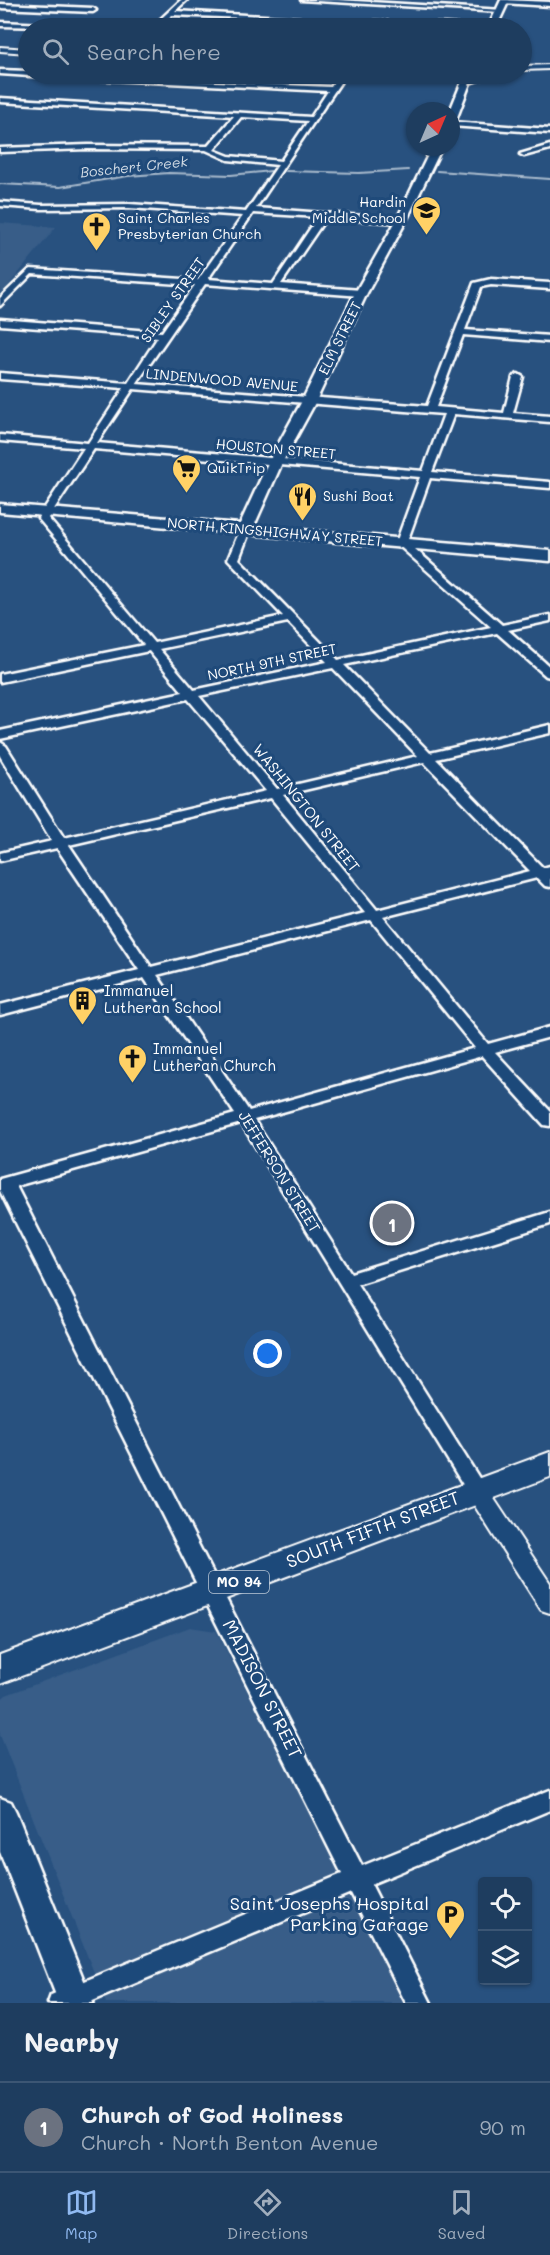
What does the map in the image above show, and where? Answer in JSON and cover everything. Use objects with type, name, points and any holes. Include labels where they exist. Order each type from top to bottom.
[{"type":"main road","points":[[497,18],[503,4]]},
{"type":"main road","points":[[458,102],[463,84]]},
{"type":"main road","name":"ELM STREET","points":[[245,530],[275,463],[309,401],[361,293],[401,221],[433,156]]},
{"type":"main road","name":"NORTH KINGSHIGHWAY STREET","points":[[0,508],[550,556]]},
{"type":"main road","points":[[209,527],[238,519],[253,511]]},
{"type":"main road","name":"MO 94","points":[[477,1491],[550,1464]]},
{"type":"main road","name":"SOUTH FIFTH STREET","points":[[0,1670],[477,1491]]},
{"type":"main road","points":[[0,1812],[70,2001]]},
{"type":"street","points":[[165,18],[184,0]]},
{"type":"street","points":[[304,0],[550,4]]},
{"type":"street","points":[[297,18],[312,0]]},
{"type":"street","points":[[378,18],[389,2]]},
{"type":"street","points":[[87,16],[99,5]]},
{"type":"street","points":[[0,6],[93,10]]},
{"type":"street","points":[[170,13],[248,18]]},
{"type":"street","points":[[0,24],[18,25]]},
{"type":"street","points":[[0,49],[18,50]]},
{"type":"street","points":[[532,68],[550,67]]},
{"type":"street","points":[[0,72],[18,73]]},
{"type":"street","points":[[232,84],[333,89]]},
{"type":"street","name":"SIBLEY STREET","points":[[47,512],[132,387],[164,335],[337,84]]},
{"type":"street","points":[[0,100],[313,119]]},
{"type":"street","points":[[209,148],[239,116]]},
{"type":"street","points":[[460,123],[550,131]]},
{"type":"street","points":[[0,150],[88,147],[209,148],[215,154],[228,158],[283,163]]},
{"type":"street","points":[[524,154],[550,147]]},
{"type":"street","points":[[0,204],[41,207],[129,206],[401,221]]},
{"type":"street","points":[[275,287],[323,216]]},
{"type":"street","points":[[1,300],[30,271],[361,293]]},
{"type":"street","points":[[430,410],[477,285],[491,282],[550,286]]},
{"type":"street","points":[[0,322],[164,335]]},
{"type":"street","points":[[459,332],[550,339]]},
{"type":"street","name":"LINDENWOOD AVENUE","points":[[0,376],[550,419]]},
{"type":"street","points":[[508,416],[518,377]]},
{"type":"street","points":[[450,411],[401,543],[550,673]]},
{"type":"street","name":"HOUSTON STREET","points":[[0,438],[550,485]]},
{"type":"street","name":"WASHINGTON STREET","points":[[47,512],[43,518],[275,794],[372,916],[485,1050],[550,1121]]},
{"type":"street","points":[[245,530],[233,559],[547,875]]},
{"type":"street","points":[[0,678],[292,618]]},
{"type":"street","name":"NORTH 9TH STREET","points":[[0,735],[550,618]]},
{"type":"street","points":[[0,857],[550,729]]},
{"type":"street","name":"JEFFERSON STREET","points":[[0,746],[60,842],[244,1116],[345,1281],[550,1603]]},
{"type":"street","points":[[0,1010],[372,916],[547,875]]},
{"type":"street","points":[[3,1184],[550,1032]]},
{"type":"street","name":"MADISON STREET","points":[[3,1184],[214,1591],[419,2003]]},
{"type":"street","points":[[345,1281],[550,1218]]},
{"type":"street","points":[[70,2001],[271,1914],[550,1800]]},
{"type":"shaded area","points":[[0,223],[56,227],[0,296]]},
{"type":"shaded area","points":[[190,1627],[216,1631],[407,2003],[106,2003],[0,1735],[0,1700],[6,1695]]},
{"type":"waterway","name":"Boschert Creek","points":[[286,171],[359,173],[408,170]]},
{"type":"waterway","name":"Boschert Creek","points":[[0,184],[60,187],[128,176],[169,173],[231,175],[271,171]]},
{"type":"waterway","name":"Boschert Creek","points":[[437,171],[550,179]]},
{"type":"place","name":"Hardin Middle School","points":[[427,236]]},
{"type":"place","name":"Saint Charles Presbyterian Church","points":[[97,252]]},
{"type":"place","name":"QuikTrip","points":[[186,494]]},
{"type":"place","name":"Sushi Boat","points":[[302,522]]},
{"type":"place","name":"Immanuel Lutheran School","points":[[83,1026]]},
{"type":"place","name":"Immanuel Lutheran Church","points":[[132,1084]]},
{"type":"place","name":"Church of God Holiness","points":[[392,1223]]},
{"type":"place","name":"Saint Josephs Hospital Parking Garage","points":[[450,1940]]}]
